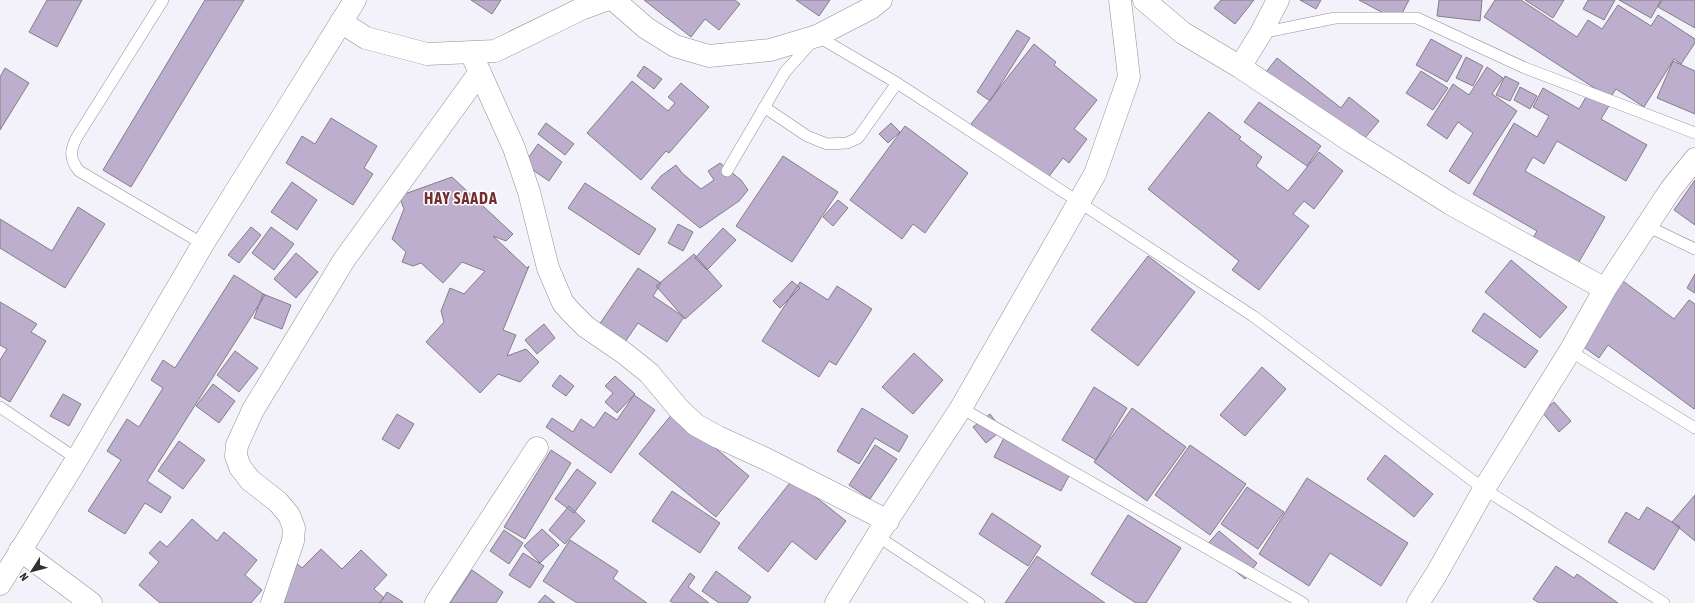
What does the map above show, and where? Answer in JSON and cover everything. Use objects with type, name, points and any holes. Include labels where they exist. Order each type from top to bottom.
[{"type":"street","points":[[0,584],[203,244],[355,0]]},
{"type":"street","points":[[272,603],[293,541],[294,528],[290,515],[278,502],[250,480],[240,467],[236,456],[237,445],[253,410],[344,260],[475,62],[581,9],[606,0]]},
{"type":"street","points":[[614,0],[646,28],[675,46],[709,56],[770,50],[817,36],[871,8],[881,0]]},
{"type":"street","points":[[836,603],[882,529],[961,408],[1095,174],[1129,77],[1120,0]]},
{"type":"street","points":[[1144,0],[1183,33],[1240,67],[1352,142],[1451,204],[1605,289]]},
{"type":"street","points":[[1240,67],[1261,33],[1278,0]]},
{"type":"street","points":[[341,22],[366,38],[427,54],[475,62]]},
{"type":"street","points":[[475,62],[514,148],[529,192],[548,268],[563,303],[586,327],[624,352],[649,373],[679,409],[696,425],[766,459],[882,529]]},
{"type":"street","points":[[1418,603],[1437,573],[1484,489],[1570,351],[1605,289],[1671,189],[1695,160]]},
{"type":"street","points":[[436,603],[537,448]]},
{"type":"street","points":[[20,550],[91,603]]},
{"type":"lane","points":[[163,0],[77,137],[71,147],[70,155],[73,164],[79,171],[203,244]]},
{"type":"lane","points":[[1261,33],[1335,18],[1417,18],[1525,68],[1695,133]]},
{"type":"lane","points":[[727,171],[785,72],[817,36],[897,83],[1253,316],[1484,489],[1664,603]]},
{"type":"lane","points":[[764,107],[807,136],[827,144],[847,143],[858,138],[897,83]]},
{"type":"lane","points":[[1647,226],[1695,249]]},
{"type":"lane","points":[[1570,351],[1695,428]]},
{"type":"lane","points":[[0,407],[76,459]]},
{"type":"lane","points":[[961,408],[1303,603]]},
{"type":"lane","points":[[882,529],[979,603]]},
{"type":"building","points":[[47,0],[82,0],[57,47],[29,32]]},
{"type":"building","points":[[205,0],[244,0],[131,187],[103,170]]},
{"type":"building","points":[[471,0],[501,0],[492,14]]},
{"type":"building","points":[[644,0],[735,0],[740,4],[719,30],[705,19],[691,37]]},
{"type":"building","points":[[796,0],[830,0],[819,16]]},
{"type":"building","points":[[1221,0],[1254,0],[1235,24],[1214,8]]},
{"type":"building","points":[[1300,0],[1321,0],[1316,9]]},
{"type":"building","points":[[1359,0],[1409,0],[1398,21]]},
{"type":"building","points":[[1439,0],[1482,0],[1480,21],[1437,16]]},
{"type":"building","points":[[1495,0],[1521,0],[1577,37],[1588,20],[1602,29],[1618,5],[1651,26],[1658,15],[1695,39],[1695,43],[1681,64],[1674,59],[1644,107],[1616,89],[1610,98],[1484,17]]},
{"type":"building","points":[[1525,0],[1564,0],[1553,18]]},
{"type":"building","points":[[1588,0],[1615,0],[1604,20],[1583,9]]},
{"type":"building","points":[[1619,0],[1661,0],[1651,18]]},
{"type":"building","points":[[1662,0],[1695,0],[1695,28],[1658,7]]},
{"type":"building","points":[[1017,30],[1030,38],[990,101],[977,92]]},
{"type":"building","points":[[1431,39],[1462,56],[1447,82],[1416,65]]},
{"type":"building","points":[[1034,44],[1056,62],[1054,65],[1097,100],[1074,129],[1087,139],[1069,163],[1063,158],[1044,183],[971,124]]},
{"type":"building","points":[[1466,57],[1483,66],[1473,86],[1456,78]]},
{"type":"building","points":[[1277,58],[1341,108],[1349,97],[1379,121],[1356,149],[1263,76]]},
{"type":"building","points":[[1673,61],[1695,71],[1695,114],[1657,98]]},
{"type":"building","points":[[644,66],[662,79],[654,89],[637,76]]},
{"type":"building","points":[[1487,67],[1503,78],[1492,94],[1517,111],[1469,184],[1449,171],[1473,133],[1458,122],[1447,139],[1427,125],[1453,84],[1469,95]]},
{"type":"building","points":[[5,68],[29,83],[0,130],[0,77]]},
{"type":"building","points":[[1421,71],[1448,88],[1433,110],[1406,93]]},
{"type":"building","points":[[1505,76],[1519,83],[1510,101],[1496,95]]},
{"type":"building","points":[[632,81],[668,111],[675,103],[668,97],[681,83],[709,107],[669,153],[666,151],[641,180],[587,133]]},
{"type":"building","points":[[1520,87],[1537,96],[1530,109],[1514,100]]},
{"type":"building","points":[[1543,88],[1579,109],[1589,92],[1610,104],[1601,119],[1647,145],[1626,181],[1557,141],[1544,164],[1533,157],[1525,171],[1605,217],[1572,274],[1527,248],[1537,231],[1473,194],[1514,123],[1537,137],[1549,116],[1533,107]]},
{"type":"building","points":[[1259,102],[1321,146],[1307,166],[1244,122]]},
{"type":"building","points":[[1209,112],[1241,137],[1239,139],[1262,157],[1256,166],[1288,191],[1319,152],[1343,171],[1314,209],[1304,201],[1293,214],[1309,226],[1259,290],[1232,270],[1239,261],[1148,189]]},
{"type":"building","points":[[331,118],[377,146],[364,168],[373,174],[353,205],[286,163],[302,136],[315,144]]},
{"type":"building","points":[[546,123],[574,144],[565,155],[538,134]]},
{"type":"building","points":[[891,123],[900,132],[888,143],[879,134]]},
{"type":"building","points":[[905,126],[968,173],[925,233],[913,224],[902,239],[850,200]]},
{"type":"building","points":[[538,144],[562,162],[549,181],[524,164]]},
{"type":"building","points":[[783,156],[838,192],[792,262],[736,226]]},
{"type":"building","points":[[720,163],[741,180],[748,190],[739,201],[700,228],[651,188],[661,176],[676,165],[682,173],[701,189],[714,180],[708,171]]},
{"type":"building","points":[[452,177],[513,234],[506,241],[493,236],[527,268],[529,266],[503,330],[516,335],[507,356],[526,349],[539,362],[520,382],[498,374],[480,393],[426,342],[444,322],[441,311],[450,288],[464,294],[485,271],[462,262],[443,283],[421,263],[413,266],[402,262],[406,252],[392,239],[404,209],[399,196]]},
{"type":"building","points":[[1695,180],[1695,225],[1674,210]]},
{"type":"building","points":[[292,182],[317,200],[297,230],[271,212]]},
{"type":"building","points":[[585,183],[656,229],[639,255],[568,208]]},
{"type":"building","points":[[838,200],[848,208],[833,226],[823,217]]},
{"type":"building","points":[[78,207],[105,224],[65,288],[0,248],[0,219],[52,251]]},
{"type":"building","points":[[678,224],[693,232],[683,251],[668,243]]},
{"type":"building","points":[[251,227],[261,235],[239,263],[228,255]]},
{"type":"building","points":[[271,227],[294,244],[274,270],[252,253]]},
{"type":"building","points":[[723,228],[736,240],[707,270],[695,258]]},
{"type":"building","points":[[296,253],[318,272],[296,298],[274,279]]},
{"type":"building","points":[[694,254],[722,286],[685,319],[656,286]]},
{"type":"building","points":[[1148,256],[1195,292],[1138,366],[1091,330]]},
{"type":"building","points":[[1511,260],[1567,307],[1540,338],[1485,292]]},
{"type":"building","points":[[638,268],[661,283],[653,296],[684,317],[667,342],[638,323],[625,342],[599,325]]},
{"type":"building","points":[[1695,274],[1695,293],[1687,288]]},
{"type":"building","points":[[234,275],[265,295],[147,481],[171,497],[161,513],[145,503],[125,534],[88,511],[121,460],[107,451],[127,419],[139,427],[163,388],[151,380],[163,360],[175,368]]},
{"type":"building","points":[[792,281],[800,288],[780,308],[773,301]]},
{"type":"building","points":[[1623,281],[1674,319],[1689,300],[1695,304],[1694,409],[1608,345],[1599,358],[1577,342]]},
{"type":"building","points":[[800,282],[828,300],[837,286],[872,309],[836,365],[829,361],[819,377],[762,341]]},
{"type":"building","points":[[263,294],[291,305],[282,329],[254,318]]},
{"type":"building","points":[[0,302],[37,324],[31,332],[46,341],[10,402],[0,396],[0,360],[7,349],[0,345]]},
{"type":"building","points":[[1484,313],[1538,351],[1525,368],[1472,331]]},
{"type":"building","points":[[544,324],[555,338],[537,354],[525,340]]},
{"type":"building","points":[[235,351],[258,368],[239,392],[217,375]]},
{"type":"building","points":[[914,353],[943,380],[913,414],[882,387]]},
{"type":"building","points":[[1262,367],[1286,389],[1245,436],[1220,415]]},
{"type":"building","points":[[560,375],[574,386],[566,396],[552,386]]},
{"type":"building","points":[[615,376],[635,394],[617,413],[605,402],[613,393],[605,386]]},
{"type":"building","points":[[213,384],[235,401],[219,423],[196,406]]},
{"type":"building","points":[[1094,387],[1127,408],[1096,460],[1062,440]]},
{"type":"building","points":[[63,394],[81,404],[69,426],[50,416]]},
{"type":"building","points":[[634,395],[655,410],[611,473],[546,427],[552,418],[573,432],[581,419],[594,428],[605,412],[617,420]]},
{"type":"building","points":[[1554,402],[1571,421],[1559,432],[1542,412]]},
{"type":"building","points":[[862,408],[908,436],[899,452],[875,438],[859,464],[837,451]]},
{"type":"building","points":[[1132,408],[1186,447],[1147,501],[1094,462]]},
{"type":"building","points":[[673,413],[749,476],[716,517],[639,454]]},
{"type":"building","points":[[397,414],[414,424],[399,449],[382,439]]},
{"type":"building","points":[[990,414],[1002,430],[986,443],[973,427]]},
{"type":"building","points":[[1006,434],[1073,468],[1061,491],[994,457]]},
{"type":"building","points":[[179,441],[205,460],[183,489],[158,471]]},
{"type":"building","points":[[875,445],[897,459],[870,499],[849,485]]},
{"type":"building","points":[[1190,445],[1246,484],[1210,535],[1155,495]]},
{"type":"building","points":[[551,450],[571,463],[525,539],[504,527]]},
{"type":"building","points":[[1385,455],[1433,494],[1414,517],[1367,479]]},
{"type":"building","points":[[577,469],[596,483],[574,513],[555,499]]},
{"type":"building","points":[[1307,478],[1408,543],[1381,586],[1330,553],[1309,586],[1259,554]]},
{"type":"building","points":[[793,479],[846,521],[816,560],[792,541],[768,572],[738,548]]},
{"type":"building","points":[[1247,487],[1284,512],[1258,549],[1221,524]]},
{"type":"building","points":[[672,491],[720,523],[700,553],[652,521]]},
{"type":"building","points":[[1695,495],[1695,541],[1672,522]]},
{"type":"building","points":[[569,506],[585,521],[565,544],[549,530]]},
{"type":"building","points":[[1647,507],[1680,527],[1654,570],[1608,542],[1626,512],[1639,520]]},
{"type":"building","points":[[992,513],[1041,546],[1028,566],[979,534]]},
{"type":"building","points":[[1128,515],[1181,548],[1146,603],[1136,603],[1091,574]]},
{"type":"building","points":[[192,519],[217,541],[224,532],[257,560],[245,575],[262,590],[251,603],[160,603],[139,585],[159,562],[149,553],[160,541],[167,547]]},
{"type":"building","points":[[542,529],[559,545],[540,563],[524,546]]},
{"type":"building","points":[[504,530],[523,543],[509,564],[490,551]]},
{"type":"building","points":[[1219,531],[1257,563],[1245,579],[1206,546]]},
{"type":"building","points":[[570,540],[618,571],[613,579],[647,603],[577,603],[543,581]]},
{"type":"building","points":[[321,549],[342,569],[361,550],[387,575],[374,589],[384,598],[379,603],[277,603],[295,562],[302,568]]},
{"type":"building","points":[[523,553],[544,566],[530,588],[509,575]]},
{"type":"building","points":[[1037,556],[1105,603],[1005,603]]},
{"type":"building","points":[[1556,566],[1574,578],[1577,574],[1618,603],[1539,603],[1533,599]]},
{"type":"building","points":[[472,570],[503,592],[496,603],[450,603]]},
{"type":"building","points":[[716,571],[751,597],[747,603],[719,603],[702,591]]},
{"type":"building","points":[[690,573],[695,577],[688,587],[709,603],[673,603],[670,601]]},
{"type":"building","points":[[387,592],[403,602],[380,603]]},
{"type":"building","points":[[545,595],[555,603],[538,603]]},
{"type":"district","name":"HAY SAADA","points":[[461,198]]}]
